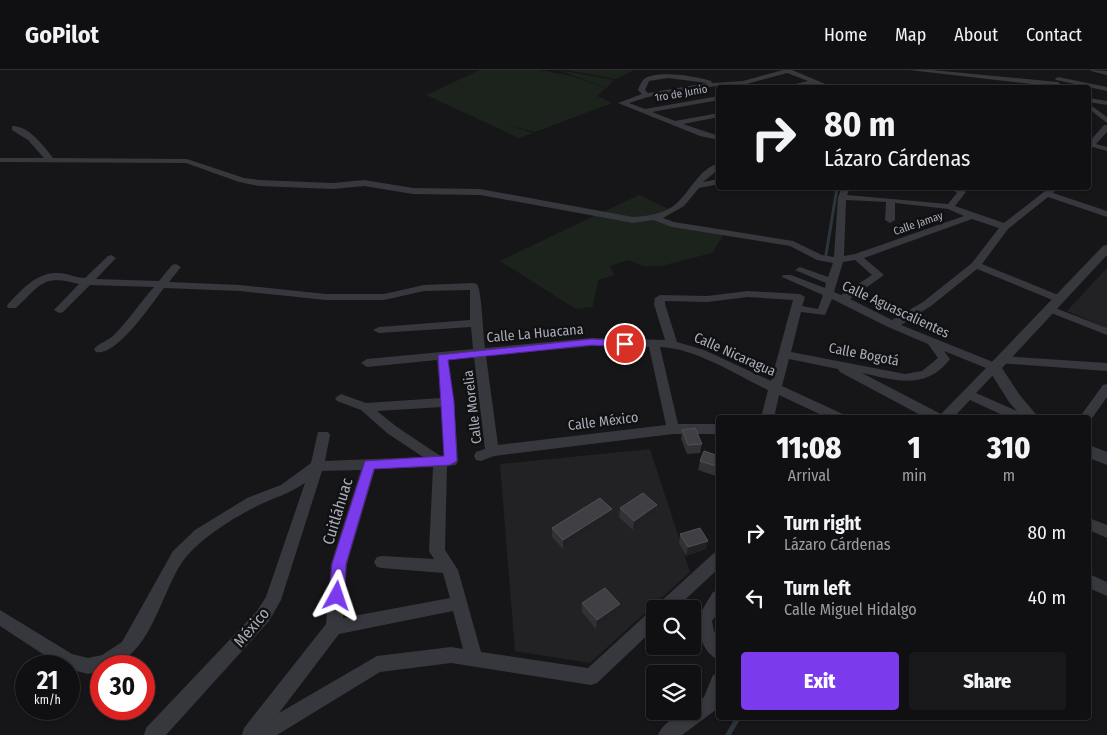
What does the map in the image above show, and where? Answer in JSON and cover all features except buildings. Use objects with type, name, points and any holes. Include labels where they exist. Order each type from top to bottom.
[{"type":"street","points":[[730,85],[786,70],[824,85]]},
{"type":"street","points":[[800,70],[833,85]]},
{"type":"street","points":[[912,70],[994,78]]},
{"type":"street","points":[[990,70],[1000,85]]},
{"type":"street","points":[[1093,70],[1107,73]]},
{"type":"street","points":[[930,75],[967,80],[1017,76],[1081,85]]},
{"type":"street","points":[[647,95],[641,90],[646,80],[654,77],[676,76],[720,85]]},
{"type":"street","points":[[799,85],[816,82]]},
{"type":"street","points":[[716,84],[647,95],[622,103],[716,137]]},
{"type":"street","points":[[1091,87],[1107,90]]},
{"type":"street","name":"1ro de Junio","points":[[646,111],[716,99]]},
{"type":"street","points":[[1091,100],[1107,102]]},
{"type":"street","points":[[1091,108],[1107,121]]},
{"type":"street","points":[[674,123],[716,116]]},
{"type":"street","points":[[1091,144],[1107,127]]},
{"type":"street","points":[[15,128],[28,134],[41,146],[50,160]]},
{"type":"street","points":[[703,134],[716,132]]},
{"type":"street","points":[[1091,145],[1107,149]]},
{"type":"street","points":[[0,160],[187,161],[242,180],[258,183],[333,186],[364,183],[413,190],[480,192],[632,220],[655,218],[676,209],[705,173],[716,167]]},
{"type":"street","points":[[694,186],[716,182]]},
{"type":"street","points":[[950,207],[958,190]]},
{"type":"street","points":[[892,326],[927,304],[976,265],[1005,227],[1051,191],[1107,214]]},
{"type":"street","points":[[671,344],[672,333],[658,305],[660,298],[707,299],[748,294],[798,302],[821,313],[833,282],[839,258],[844,192],[950,207],[1005,227]]},
{"type":"street","points":[[890,220],[891,200]]},
{"type":"street","name":"Calle Jamay","points":[[655,218],[672,224],[793,244],[820,258],[856,258],[972,216]]},
{"type":"street","points":[[948,415],[1107,248]]},
{"type":"street","points":[[59,310],[110,258]]},
{"type":"street","points":[[842,299],[879,275],[856,258]]},
{"type":"street","points":[[976,265],[1107,332]]},
{"type":"street","points":[[100,349],[110,345],[119,336],[176,267]]},
{"type":"street","points":[[800,270],[833,282]]},
{"type":"street","points":[[12,306],[49,275],[62,275],[88,281],[162,284]]},
{"type":"street","name":"Calle Aguascalientes","points":[[786,277],[842,299],[892,326],[934,344],[1001,360]]},
{"type":"street","name":"Calle Morelia","points":[[162,284],[240,288],[326,297],[384,297],[424,288],[472,286],[475,290],[476,320],[481,353],[486,453]]},
{"type":"street","points":[[767,415],[804,285]]},
{"type":"street","points":[[379,330],[476,320]]},
{"type":"street","name":"Calle Nicaragua","points":[[592,342],[671,344],[700,353],[834,415]]},
{"type":"street","name":"Calle La Huacana","points":[[367,363],[592,342]]},
{"type":"street","points":[[654,344],[673,429]]},
{"type":"street","name":"Calle Bogotá","points":[[784,354],[905,378],[926,374],[944,359],[934,344]]},
{"type":"street","points":[[442,357],[448,402],[437,551],[447,567],[460,604],[474,658]]},
{"type":"street","points":[[1001,360],[1107,358]]},
{"type":"street","points":[[1001,360],[1107,367]]},
{"type":"street","points":[[1001,360],[1006,387],[1029,415]]},
{"type":"street","points":[[833,364],[931,415]]},
{"type":"street","points":[[1087,415],[1107,388]]},
{"type":"street","points":[[968,394],[1014,415]]},
{"type":"street","points":[[341,398],[365,407],[392,430],[445,462]]},
{"type":"street","points":[[365,407],[448,402]]},
{"type":"street","name":"Calle México","points":[[486,453],[673,429],[716,429]]},
{"type":"street","points":[[317,466],[323,435]]},
{"type":"street","points":[[1091,452],[1107,459]]},
{"type":"street","points":[[0,617],[68,660],[88,666],[106,662],[128,648],[178,556],[200,534],[252,502],[286,489],[317,466],[445,462]]},
{"type":"street","name":"Cuitláhuac","points":[[334,627],[339,564],[370,465]]},
{"type":"street","name":"México","points":[[153,735],[263,616],[273,600],[317,466]]},
{"type":"street","points":[[1091,525],[1107,532]]},
{"type":"street","points":[[674,600],[716,561]]},
{"type":"street","points":[[382,562],[447,567]]},
{"type":"street","points":[[1091,582],[1107,589]]},
{"type":"street","points":[[716,602],[704,620],[706,633],[716,648]]},
{"type":"street","points":[[251,735],[334,627],[460,604]]},
{"type":"street","points":[[260,735],[378,664],[451,655],[591,677],[646,625]]},
{"type":"street","points":[[667,735],[710,703],[716,688]]},
{"type":"shaded area","points":[[480,70],[539,70],[572,76],[605,88],[597,96],[612,103],[535,132],[505,124],[533,133],[519,138],[426,95]]},
{"type":"shaded area","points":[[559,70],[614,80],[606,88]]},
{"type":"shaded area","points":[[565,70],[634,70],[616,79]]},
{"type":"shaded area","points":[[639,195],[671,210],[645,219],[599,214]]},
{"type":"shaded area","points":[[596,215],[654,219],[724,234],[712,253],[661,266],[643,266],[629,260],[610,266],[615,275],[598,280],[593,307],[576,309],[500,261]]},
{"type":"shaded area","points":[[1107,268],[1107,328],[1067,311]]},
{"type":"shaded area","points":[[650,449],[690,572],[659,600],[646,600],[646,612],[590,663],[515,651],[500,464]]},
{"type":"waterway","points":[[826,255],[837,190]]},
{"type":"waterway","points":[[728,735],[737,720]]},
{"type":"route","points":[[337,596],[339,564],[370,465],[450,461],[448,402],[442,357],[592,342],[625,344]]}]
